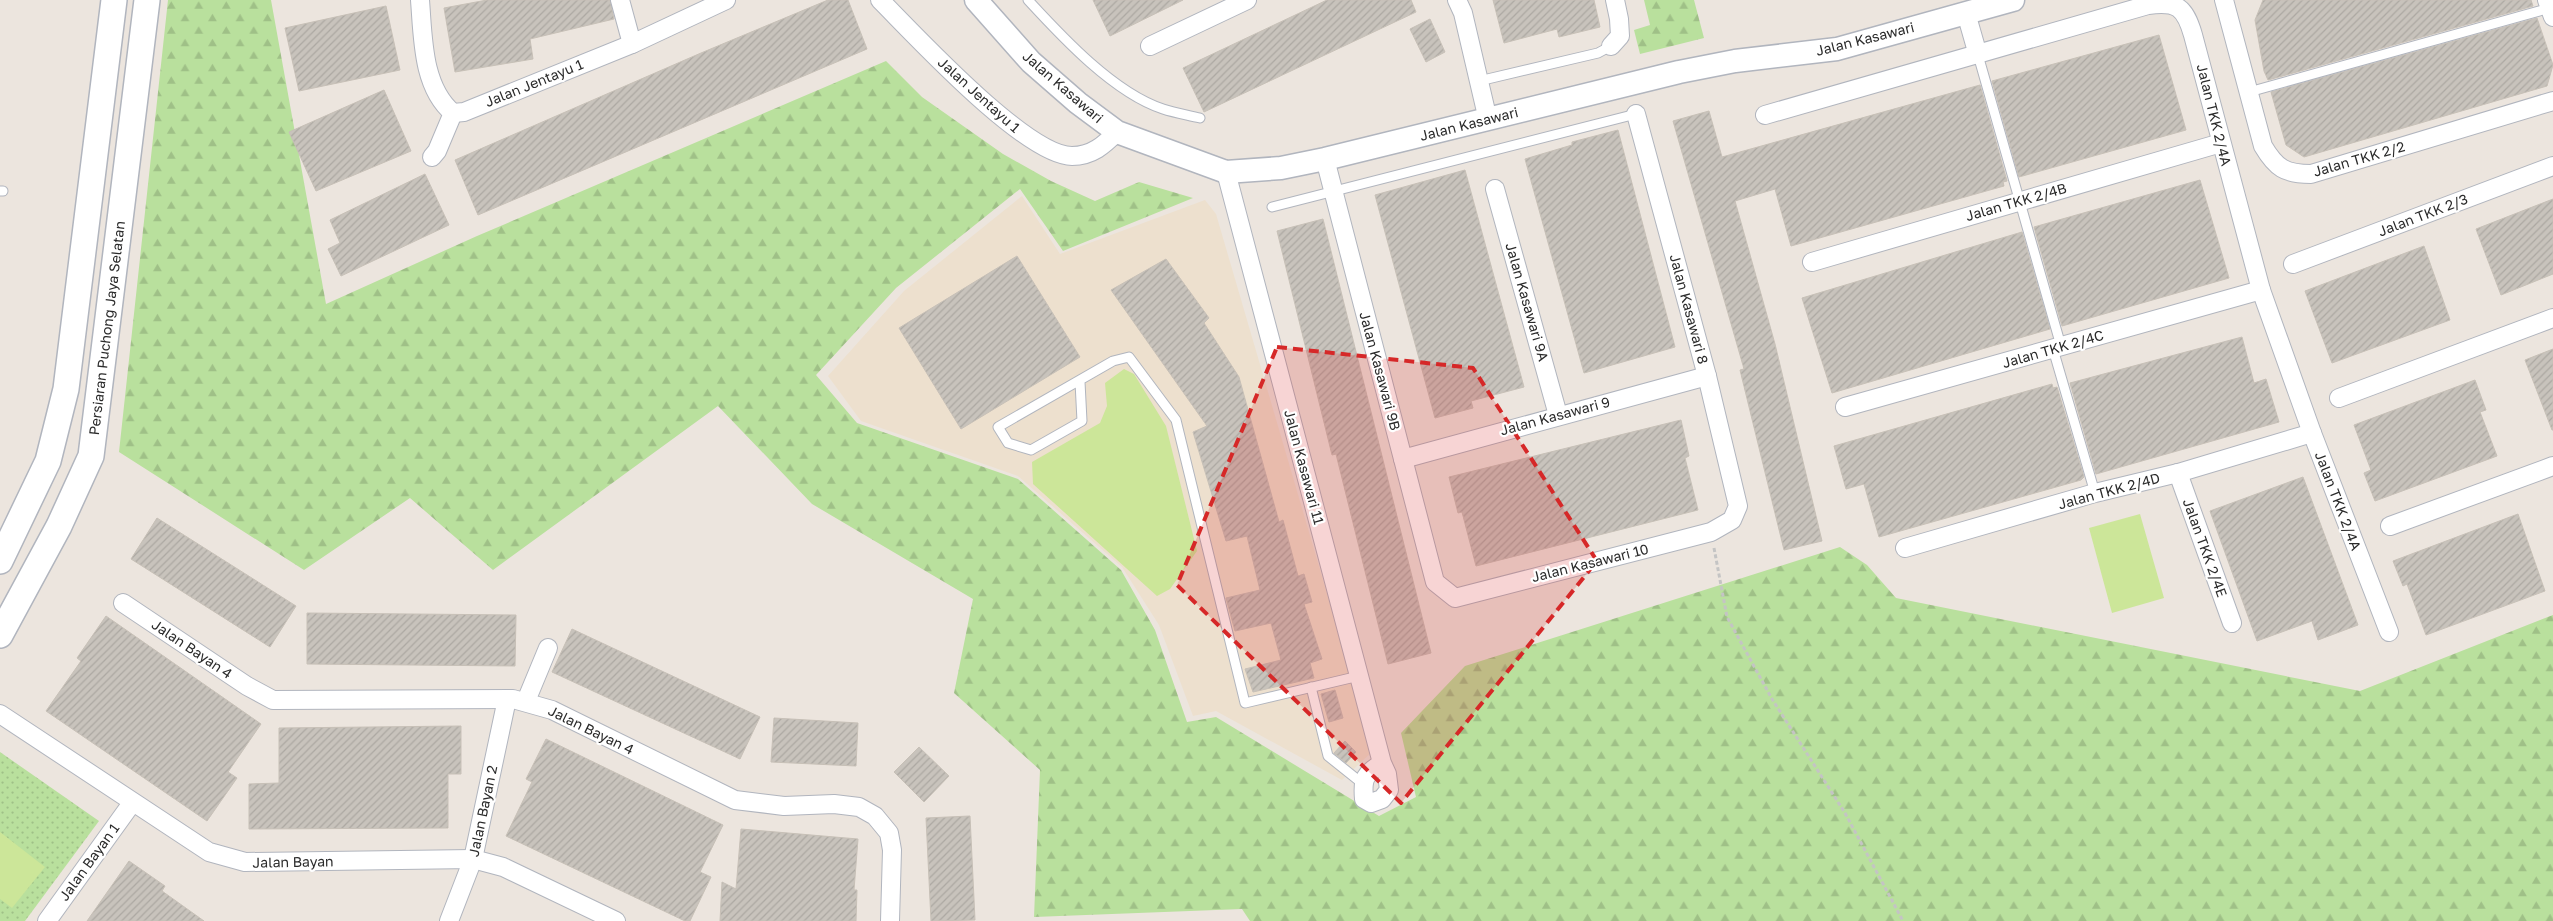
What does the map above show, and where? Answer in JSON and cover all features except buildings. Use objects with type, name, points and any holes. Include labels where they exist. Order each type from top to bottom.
[{"type":"main road","points":[[0,562],[48,461],[66,389],[114,0]]},
{"type":"main road","name":"Persiaran Puchong Jaya Selatan","points":[[0,635],[59,526],[90,456],[147,0]]},
{"type":"street","points":[[420,0],[425,51],[432,84],[445,107],[453,114],[437,151],[432,157]]},
{"type":"street","points":[[620,0],[632,44]]},
{"type":"street","name":"Jalan Jentayu 1","points":[[453,114],[464,112],[632,44],[726,0]]},
{"type":"street","name":"Jalan Jentayu 1","points":[[880,0],[946,67],[1020,133],[1056,154],[1073,156],[1098,150],[1117,132]]},
{"type":"street","name":"Jalan Kasawari","points":[[976,0],[1032,62],[1078,104],[1117,132],[1226,172],[1281,168],[1325,159],[1488,120],[1585,93],[1735,60],[1837,49],[2013,0]]},
{"type":"street","points":[[1150,46],[1247,0]]},
{"type":"street","points":[[1457,0],[1463,13],[1488,120]]},
{"type":"street","points":[[1611,46],[1620,36],[1615,0]]},
{"type":"street","name":"Jalan TKK 2/2","points":[[2224,0],[2263,146],[2272,162],[2282,169],[2295,174],[2311,174],[2553,101]]},
{"type":"street","name":"Jalan TKK 2/4A","points":[[1765,115],[2148,5],[2165,2],[2179,7],[2189,19],[2261,290],[2312,433],[2389,632]]},
{"type":"street","points":[[1966,13],[1978,55]]},
{"type":"street","name":"Jalan Kasawari 8","points":[[1636,114],[1707,376],[1738,506]]},
{"type":"street","name":"Jalan TKK 2/4B","points":[[1812,262],[2020,200],[2221,144]]},
{"type":"street","name":"Jalan Kasawari 9B","points":[[1325,159],[1435,582]]},
{"type":"street","name":"Jalan TKK 2/3","points":[[2293,264],[2553,166]]},
{"type":"street","name":"Jalan Kasawari 11","points":[[1226,172],[1359,676],[1382,762],[1387,774],[1389,790],[1382,799],[1371,803],[1364,799],[1362,784]]},
{"type":"street","name":"Jalan Kasawari 9A","points":[[1495,189],[1558,415]]},
{"type":"street","name":"Jalan TKK 2/4C","points":[[1845,408],[2261,290]]},
{"type":"street","points":[[2339,398],[2553,318]]},
{"type":"street","name":"Jalan Kasawari 9","points":[[1403,459],[1558,415],[1707,376]]},
{"type":"street","name":"Jalan TKK 2/4D","points":[[1905,548],[2095,493],[2178,473],[2312,433]]},
{"type":"street","points":[[2390,526],[2553,466]]},
{"type":"street","name":"Jalan TKK 2/4E","points":[[2178,473],[2232,623]]},
{"type":"street","name":"Jalan Kasawari 10","points":[[1435,582],[1455,598],[1710,532],[1732,520],[1738,506]]},
{"type":"street","name":"Jalan Bayan 4","points":[[123,603],[247,686],[273,700],[507,699],[526,701],[552,710],[735,800],[784,806],[834,804],[859,807],[875,816],[888,833],[892,850],[890,921]]},
{"type":"street","points":[[526,701],[548,648]]},
{"type":"street","name":"Jalan Bayan 2","points":[[449,921],[473,859],[507,699]]},
{"type":"street","name":"Jalan Bayan","points":[[0,714],[208,852],[245,862],[473,859],[503,867],[616,921]]},
{"type":"street","points":[[1362,784],[1367,773],[1382,762]]},
{"type":"street","name":"Jalan Bayan 1","points":[[47,921],[132,803]]},
{"type":"lane","points":[[1028,0],[1085,59],[1129,92],[1161,108],[1200,118]]},
{"type":"lane","points":[[2249,92],[2550,8]]},
{"type":"lane","points":[[1479,81],[1598,53],[1611,46]]},
{"type":"lane","points":[[1978,55],[2020,200],[2095,493]]},
{"type":"lane","points":[[1272,207],[1636,114]]},
{"type":"lane","points":[[1080,382],[1082,421],[1030,450],[1008,442],[998,427],[1080,382],[1113,361],[1129,357],[1176,420],[1245,703],[1359,676]]},
{"type":"lane","points":[[1311,687],[1328,756],[1362,784]]},
{"type":"path","points":[[1710,532],[1727,617],[1772,699],[1845,813],[1903,921]]},
{"type":"highlighted area","points":[[1277,347],[1473,368],[1597,561],[1401,803],[1177,585]]},
{"type":"shaded area","points":[[1022,196],[1060,254],[1205,200],[1216,214],[1373,751],[1342,780],[1216,711],[1193,716],[1159,625],[1122,567],[1018,476],[861,421],[828,376],[904,291]]},
{"type":"green space","points":[[168,0],[271,0],[326,304],[477,236],[886,61],[922,97],[1003,154],[1051,181],[1095,201],[1139,182],[1193,198],[1063,251],[1020,189],[896,288],[816,375],[857,423],[1018,479],[1121,570],[1155,630],[1187,722],[1216,717],[1379,816],[1416,797],[1401,733],[1465,666],[1840,547],[1867,565],[1896,598],[2360,691],[2553,615],[2553,921],[1250,921],[1242,909],[1034,917],[1040,770],[954,693],[973,599],[812,504],[718,406],[493,570],[410,498],[304,570],[119,452]]},
{"type":"green space","points":[[1644,0],[1694,0],[1704,38],[1640,54],[1634,30],[1650,25]]},
{"type":"green space","points":[[1124,369],[1134,374],[1166,426],[1197,551],[1170,589],[1157,596],[1033,484],[1032,462],[1100,423],[1107,406],[1105,383]]},
{"type":"green space","points":[[2140,514],[2164,598],[2112,613],[2089,528]]},
{"type":"green space","points":[[0,752],[99,821],[25,921],[0,921]]},
{"type":"green space","points":[[0,832],[45,867],[12,908],[0,899]]}]
